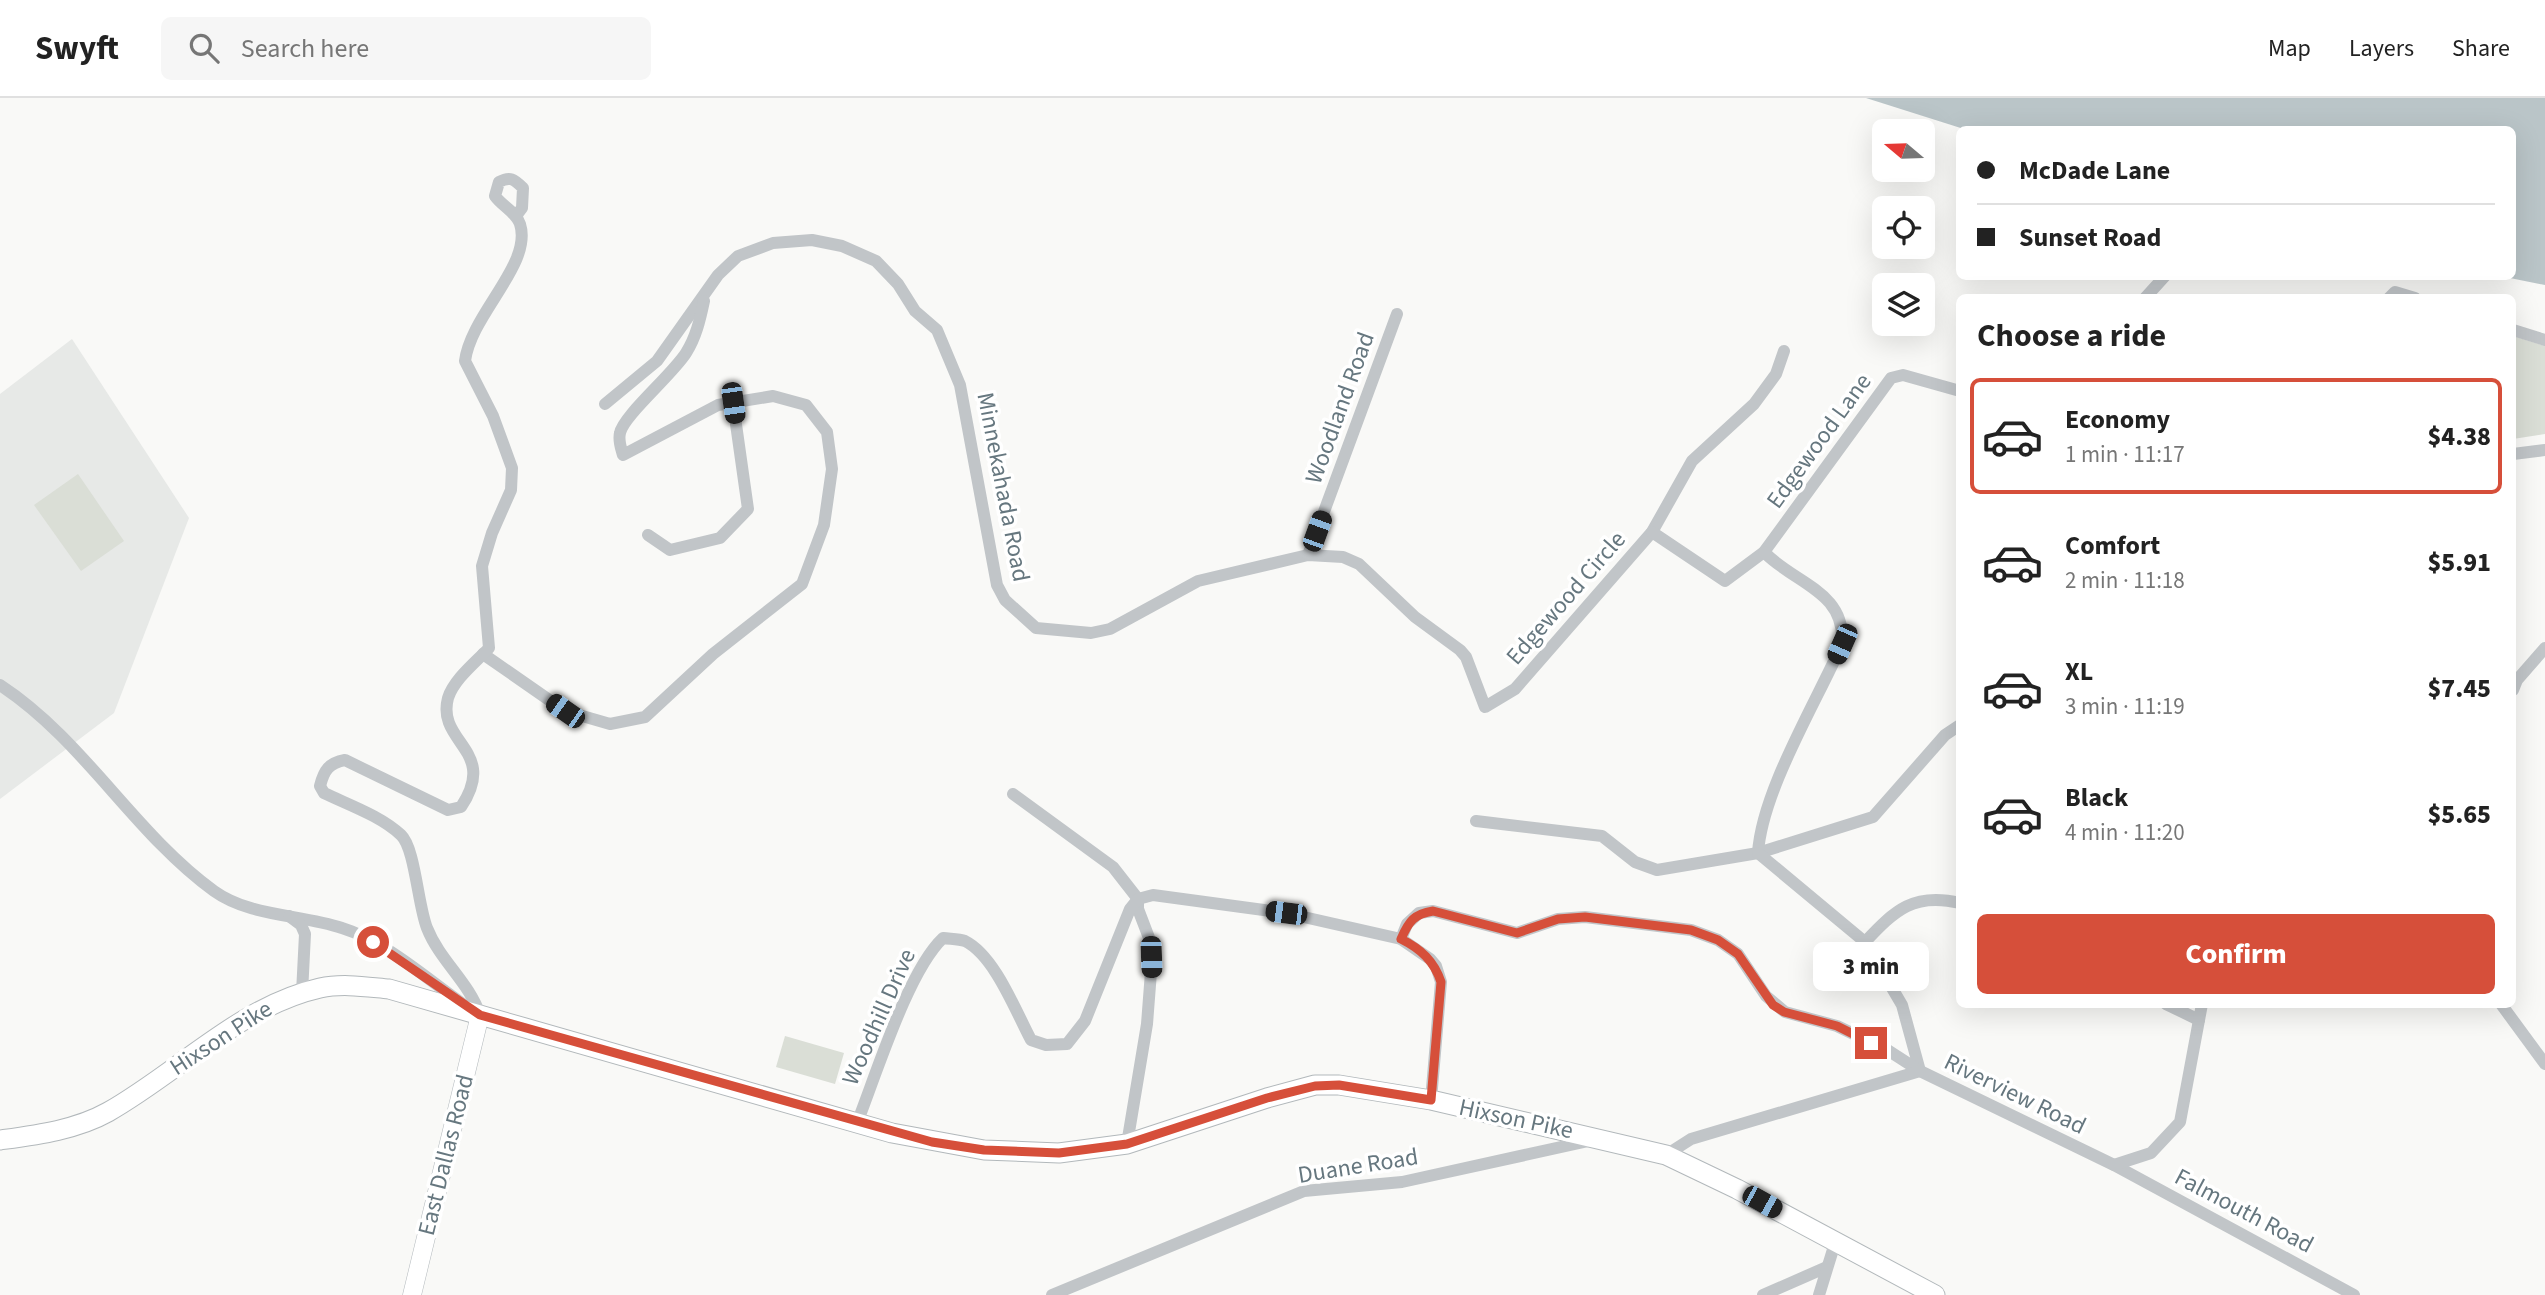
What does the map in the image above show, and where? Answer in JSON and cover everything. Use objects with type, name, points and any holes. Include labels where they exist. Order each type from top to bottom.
[{"type":"main road","name":"Hixson Pike","points":[[0,1140],[66,1129],[107,1113],[273,1003],[302,993],[349,985],[389,989],[857,1123],[932,1142],[984,1150],[1059,1153],[1127,1144],[1267,1098],[1315,1086],[1339,1085],[1431,1100],[1666,1155],[1737,1189],[1935,1295]]},
{"type":"street","points":[[480,1015],[474,996],[439,953],[426,928],[415,888],[411,854],[403,836],[384,822],[324,793],[320,786],[326,770],[333,762],[345,760],[448,810],[461,807],[475,778],[472,758],[446,717],[449,697],[459,679],[489,648],[482,566],[510,490],[512,468],[493,416],[465,361],[474,328],[517,263],[521,226],[516,216]]},
{"type":"street","name":"Minnekahada Road","points":[[605,404],[657,360],[718,275],[738,257],[773,243],[812,240],[842,246],[876,261],[898,284],[915,311],[936,330],[960,385],[998,585],[1005,600],[1036,628],[1073,632],[1110,629],[1198,581],[1308,555],[1343,557],[1359,564],[1415,617],[1460,650],[1466,657],[1485,707]]},
{"type":"street","points":[[2149,294],[2161,280]]},
{"type":"street","points":[[483,654],[565,711],[610,724],[645,717],[713,654],[802,584],[824,525],[832,469],[827,432],[806,405],[774,396],[718,405],[623,455],[619,442],[625,421],[666,380],[686,353],[697,332],[706,294]]},
{"type":"street","name":"Woodland Road","points":[[1308,555],[1397,314]]},
{"type":"street","points":[[2516,331],[2545,340]]},
{"type":"street","points":[[1652,531],[1692,461],[1754,404],[1776,374],[1784,351]]},
{"type":"street","name":"Edgewood Lane","points":[[1764,552],[1891,377],[1903,375],[1956,390]]},
{"type":"street","points":[[648,535],[670,550],[720,538],[748,509],[733,403]]},
{"type":"street","points":[[2516,454],[2545,450]]},
{"type":"street","name":"Edgewood Circle","points":[[1485,707],[1515,689],[1652,531],[1725,581],[1764,552]]},
{"type":"street","points":[[1758,853],[1759,831],[1774,788],[1842,644],[1844,625],[1836,608],[1820,592],[1774,563],[1764,552]]},
{"type":"street","points":[[2516,682],[2545,648]]},
{"type":"street","points":[[0,685],[30,705],[73,747],[152,839],[217,893],[242,904],[343,928],[373,942],[480,1015]]},
{"type":"street","points":[[1476,821],[1602,836],[1635,862],[1657,870],[1758,853],[1872,817],[1945,735],[1956,728]]},
{"type":"street","points":[[1013,794],[1113,867],[1138,899],[1138,909],[1151,943],[1152,972],[1147,1024],[1127,1144]]},
{"type":"street","points":[[1758,853],[1865,942],[1902,1005],[1920,1071]]},
{"type":"street","points":[[1138,899],[1153,895],[1286,913],[1401,939],[1430,959],[1441,982],[1431,1100]]},
{"type":"street","points":[[1865,942],[1891,914],[1919,901],[1939,898],[1956,902]]},
{"type":"street","name":"Woodhill Drive","points":[[857,1123],[911,988],[931,950],[943,938],[964,941],[979,952],[999,978],[1031,1041],[1046,1045],[1067,1044],[1085,1021],[1130,909],[1138,899]]},
{"type":"street","points":[[1401,939],[1413,918],[1419,913],[1433,911],[1517,933],[1558,919],[1585,917],[1691,930],[1718,940],[1738,954],[1766,996],[1784,1012],[1837,1026],[1889,1051],[1920,1071]]},
{"type":"street","points":[[289,916],[301,925],[304,934],[302,993]]},
{"type":"street","points":[[2174,1008],[2199,1020]]},
{"type":"street","points":[[2114,1165],[2151,1153],[2180,1122],[2201,1008]]},
{"type":"street","points":[[2504,1008],[2545,1064]]},
{"type":"street","name":"East Dallas Road","points":[[412,1295],[480,1015]]},
{"type":"street","name":"Riverview Road","points":[[1666,1155],[1691,1139],[1920,1071],[2114,1165]]},
{"type":"street","name":"Duane Road","points":[[1052,1295],[1304,1191],[1402,1182],[1601,1138]]},
{"type":"street","name":"Falmouth Road","points":[[2114,1165],[2354,1295]]},
{"type":"street","points":[[1819,1295],[1835,1243]]},
{"type":"street","points":[[1763,1295],[1827,1267]]},
{"type":"shaded area","points":[[1866,98],[2545,98],[2545,285],[2516,279],[2516,126],[1956,126]]},
{"type":"shaded area","points":[[2516,337],[2545,346],[2545,434],[2516,439]]},
{"type":"shaded area","points":[[72,339],[189,518],[114,713],[0,799],[0,394]]},
{"type":"shaded area","points":[[78,474],[124,541],[81,571],[34,505]]},
{"type":"shaded area","points":[[785,1036],[844,1053],[835,1084],[776,1067]]},
{"type":"route","points":[[373,942],[480,1015],[770,1096],[891,1133],[984,1150],[1059,1153],[1127,1144],[1195,1124],[1267,1098],[1315,1086],[1339,1085],[1431,1100],[1441,982],[1430,959],[1401,939],[1407,924],[1419,913],[1433,911],[1481,926],[1517,933],[1558,919],[1585,917],[1629,924],[1661,924],[1691,930],[1718,940],[1738,954],[1773,1005],[1784,1012],[1837,1026],[1871,1043]]}]
